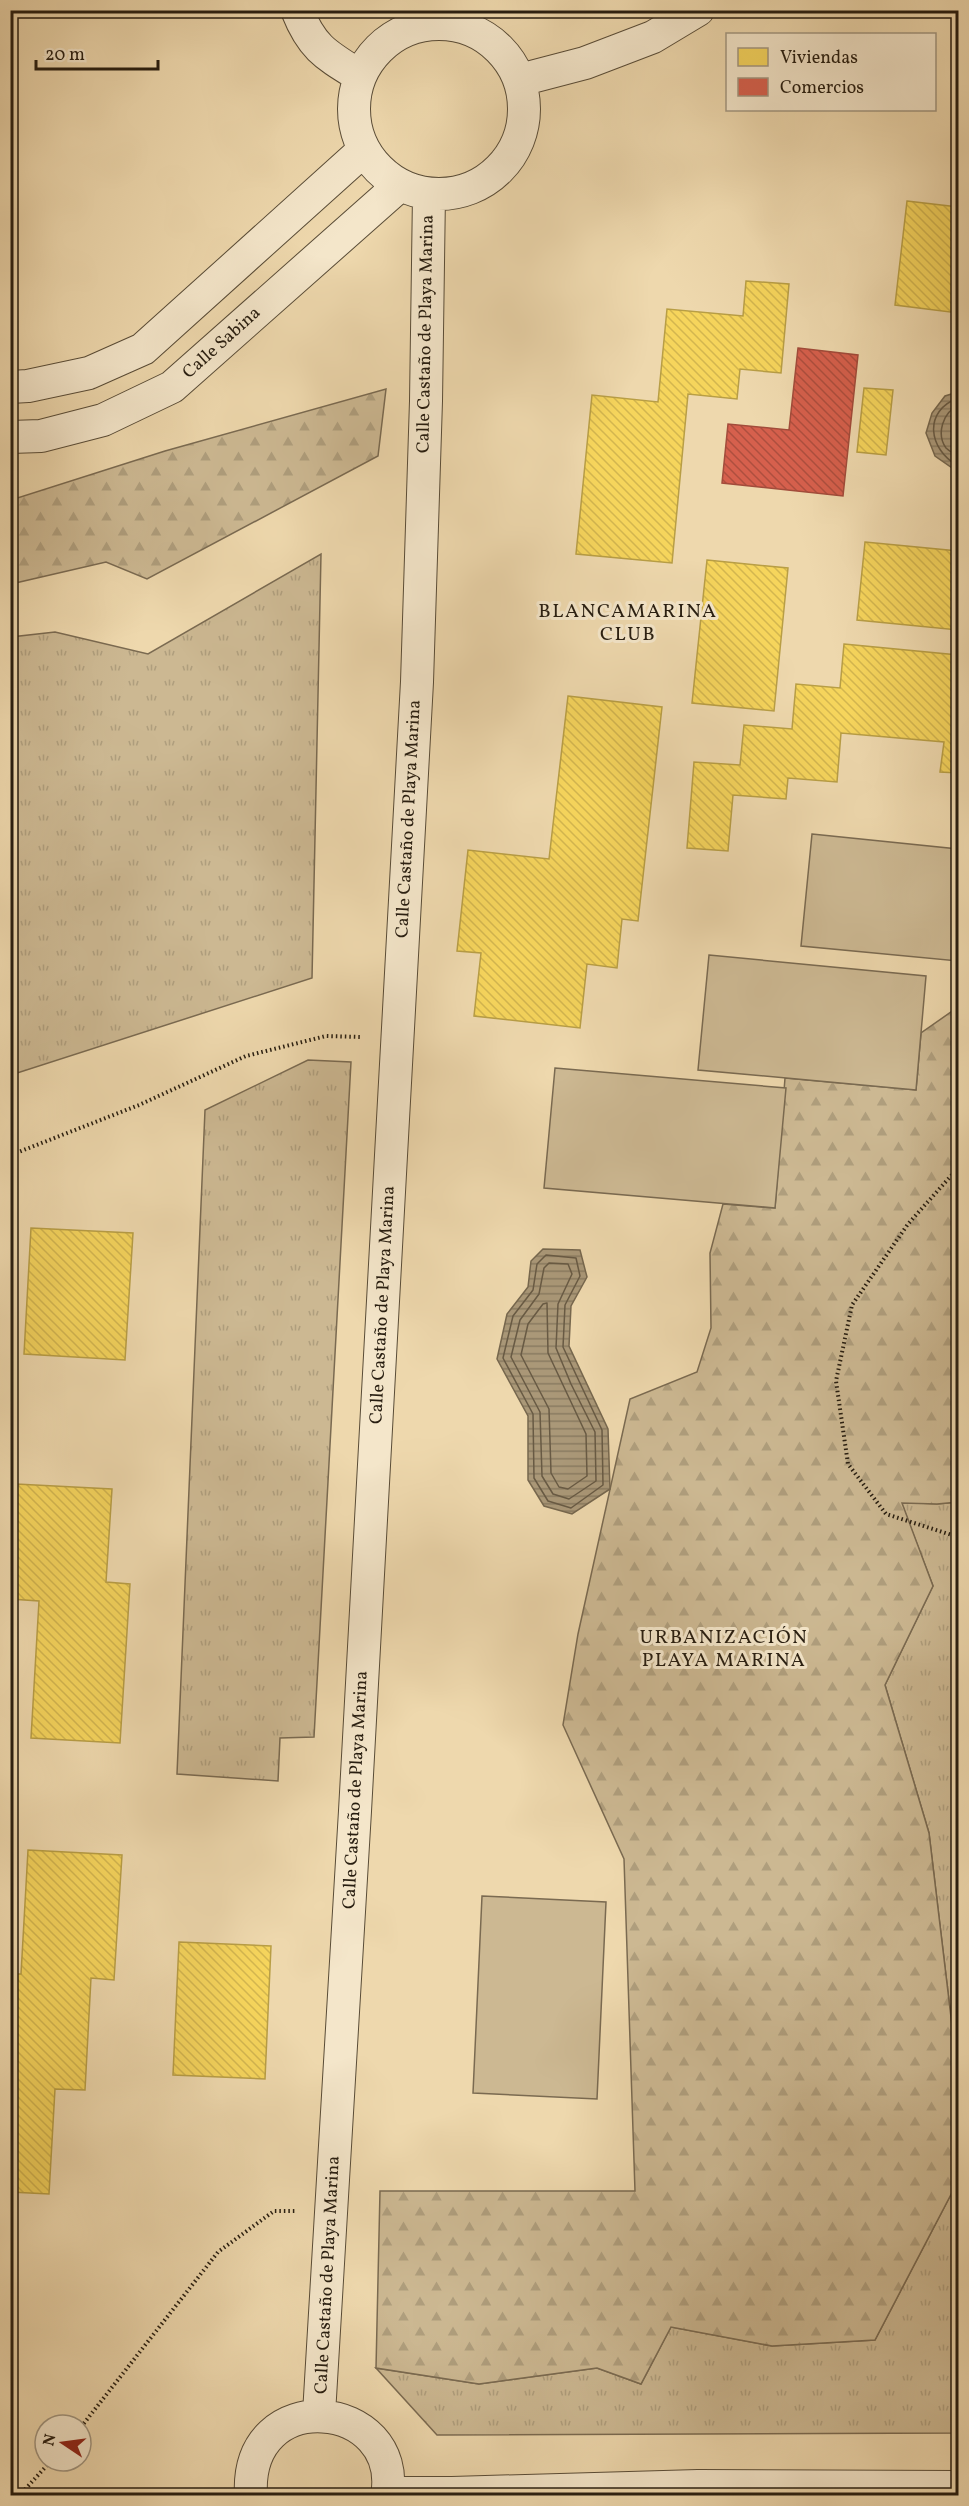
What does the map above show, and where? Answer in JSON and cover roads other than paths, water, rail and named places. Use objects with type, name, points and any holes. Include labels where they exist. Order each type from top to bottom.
[{"type":"street","points":[[297,10],[307,36],[330,58],[360,76]]},
{"type":"street","points":[[520,80],[585,63],[653,37],[698,10]]},
{"type":"street","points":[[428,24],[458,25],[485,36],[507,57],[520,80],[525,107],[521,134],[509,159],[491,178],[467,191],[440,196],[414,190],[389,180],[370,161],[356,134],[353,105],[360,76],[376,50],[400,32],[428,24]]},
{"type":"street","points":[[10,387],[28,386],[89,373],[143,349],[364,150]]},
{"type":"street","name":"Calle Sabina","points":[[10,436],[41,436],[103,420],[172,387],[414,190]]},
{"type":"street","name":"Calle Castaño de Playa Marina","points":[[319,2414],[419,627],[426,401],[414,190]]},
{"type":"street","points":[[251,2496],[251,2470],[260,2448],[275,2430],[296,2418],[319,2414],[342,2418],[363,2430],[378,2447],[387,2469],[387,2494],[958,2487]]},
{"type":"water","points":[[958,392],[958,472],[935,456],[926,433],[932,413],[945,396]]},
{"type":"water","points":[[543,1249],[580,1250],[587,1277],[571,1306],[569,1346],[608,1429],[610,1489],[572,1514],[544,1506],[528,1480],[528,1416],[497,1359],[507,1314],[528,1287],[531,1261]]},
{"type":"district","name":"BLANCAMARINA CLUB","points":[[628,624]]},
{"type":"district","name":"URBANIZACIÓN PLAYA MARINA","points":[[724,1650]]}]
